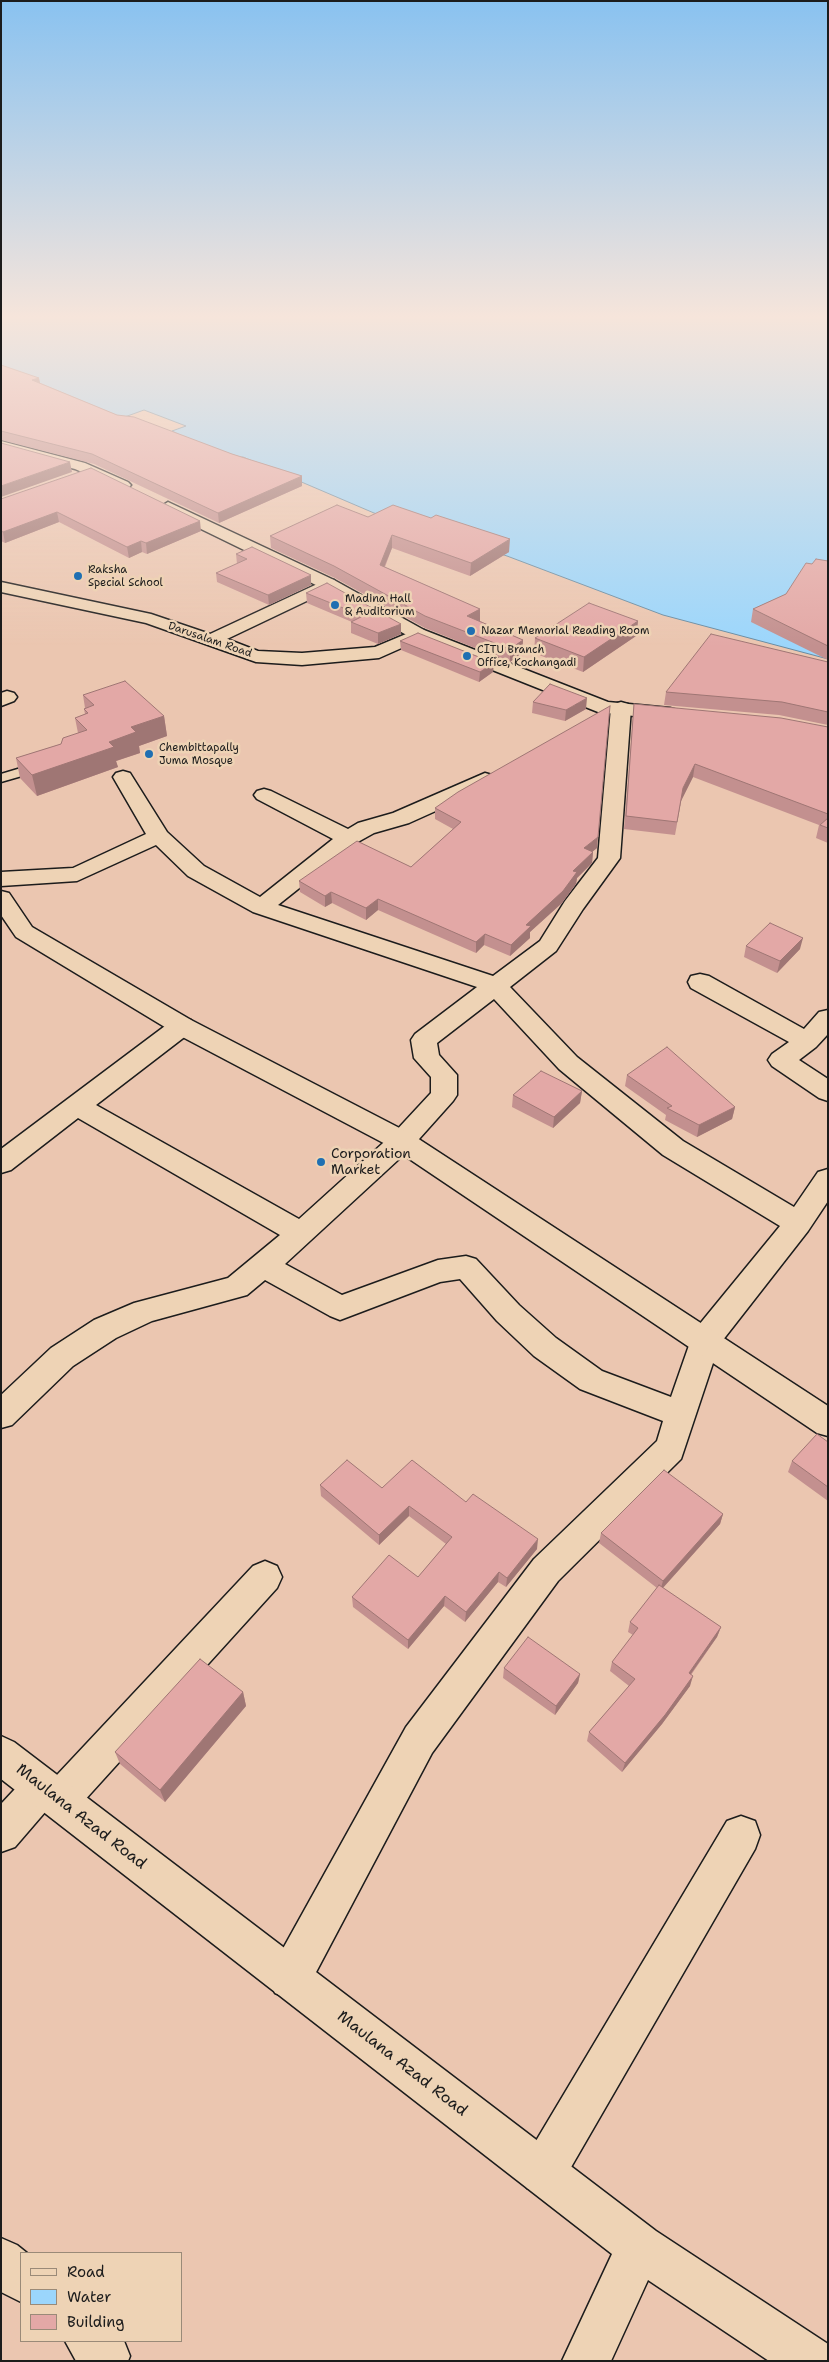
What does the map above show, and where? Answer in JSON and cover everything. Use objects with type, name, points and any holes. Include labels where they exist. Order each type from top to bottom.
[{"type":"street","points":[[1,445],[92,471],[136,492]]},
{"type":"street","points":[[65,481],[92,471]]},
{"type":"street","points":[[154,500],[328,584],[418,634],[613,708],[690,716]]},
{"type":"street","points":[[211,640],[328,584]]},
{"type":"street","name":"Darusalam Road","points":[[1,587],[151,619],[256,656],[302,659],[379,652],[418,634]]},
{"type":"street","points":[[581,723],[613,708]]},
{"type":"street","points":[[1,1415],[62,1357],[105,1329],[144,1312],[237,1286],[301,1234],[402,1141],[444,1095],[444,1075],[427,1058],[424,1040],[548,946],[573,906],[609,858],[613,708]]},
{"type":"street","points":[[261,907],[348,838],[366,828],[401,818],[462,792],[504,768]]},
{"type":"street","points":[[122,777],[158,836],[196,871],[261,907],[495,985],[568,1063],[673,1148],[798,1222]]},
{"type":"street","points":[[264,795],[348,838]]},
{"type":"street","points":[[1,879],[77,874],[158,836]]},
{"type":"street","points":[[1,898],[24,932],[182,1026],[402,1141],[828,1423]]},
{"type":"street","points":[[700,982],[807,1041]]},
{"type":"street","points":[[828,1018],[807,1041],[781,1060],[828,1092]]},
{"type":"street","points":[[1,1163],[182,1026]]},
{"type":"street","points":[[77,1106],[301,1234]]},
{"type":"street","points":[[290,1978],[419,1740],[546,1570],[670,1449],[705,1340],[798,1222],[828,1179]]},
{"type":"street","points":[[263,1265],[340,1308],[438,1271],[466,1267],[508,1313],[539,1341],[591,1380],[681,1414]]},
{"type":"street","points":[[1,1833],[51,1794],[265,1577]]},
{"type":"street","name":"Maulana Azad Road","points":[[1,1755],[640,2247],[811,2361]]},
{"type":"street","points":[[543,2172],[741,1835]]},
{"type":"street","points":[[586,2361],[640,2247]]},
{"type":"street","points":[[1,2261],[20,2278]]},
{"type":"lane","points":[[1,778],[51,762]]},
{"type":"water","points":[[183,427],[828,427],[828,659],[663,615],[507,556],[374,513],[243,457],[225,459],[172,431]]},
{"type":"building","points":[[1,427],[161,427],[232,454],[302,476],[218,513],[92,454],[1,431]]},
{"type":"building","points":[[1,443],[70,462],[1,486]]},
{"type":"building","points":[[91,468],[200,521],[146,543],[141,541],[127,547],[57,512],[3,532],[1,531],[1,499]]},
{"type":"building","points":[[337,505],[368,517],[393,505],[431,518],[436,515],[510,539],[471,563],[392,535],[380,565],[480,609],[467,616],[523,640],[510,649],[425,616],[334,566],[270,536]]},
{"type":"building","points":[[252,547],[311,575],[268,595],[216,573],[247,559],[236,554]]},
{"type":"building","points":[[816,559],[828,561],[828,646],[753,609],[786,594],[806,563],[812,564]]},
{"type":"building","points":[[327,583],[401,624],[378,633],[351,622],[363,616],[306,593]]},
{"type":"building","points":[[589,603],[638,621],[584,657],[535,638]]},
{"type":"building","points":[[418,633],[494,663],[480,672],[400,641]]},
{"type":"building","points":[[711,634],[828,662],[828,712],[782,702],[666,692]]},
{"type":"building","points":[[125,681],[164,716],[131,727],[136,732],[109,742],[114,747],[32,775],[16,758],[61,744],[63,738],[87,730],[75,718],[88,713],[84,709],[94,705],[83,695]]},
{"type":"building","points":[[550,684],[587,698],[566,710],[533,702]]},
{"type":"building","points":[[634,704],[781,718],[828,727],[828,814],[695,764],[683,788],[677,822],[626,816]]},
{"type":"building","points":[[610,706],[598,837],[584,848],[593,852],[573,871],[577,872],[563,891],[526,925],[531,926],[511,945],[485,934],[476,942],[378,899],[366,908],[331,892],[325,896],[299,881],[357,841],[411,867],[461,822],[435,808],[458,792]]},
{"type":"building","points":[[828,818],[828,828],[820,825]]},
{"type":"building","points":[[770,923],[803,938],[780,961],[746,946]]},
{"type":"building","points":[[667,1047],[735,1107],[699,1125],[667,1108],[672,1106],[627,1075]]},
{"type":"building","points":[[541,1071],[582,1091],[554,1117],[513,1095]]},
{"type":"building","points":[[817,1434],[828,1442],[828,1487],[792,1461]]},
{"type":"building","points":[[347,1460],[382,1488],[412,1460],[466,1502],[473,1494],[538,1539],[507,1578],[499,1572],[466,1612],[445,1596],[408,1640],[352,1597],[389,1555],[418,1577],[452,1537],[409,1506],[379,1535],[320,1485]]},
{"type":"building","points":[[664,1470],[723,1514],[663,1581],[601,1533]]},
{"type":"building","points":[[659,1585],[721,1627],[689,1673],[693,1676],[665,1715],[625,1763],[589,1732],[635,1679],[612,1662],[638,1628],[630,1622]]},
{"type":"building","points":[[528,1637],[580,1674],[556,1706],[504,1668]]},
{"type":"building","points":[[200,1659],[243,1692],[160,1790],[115,1752]]},
{"type":"place","name":"Raksha Special School","points":[[78,576]]},
{"type":"place","name":"Madina Hall & Auditorium","points":[[335,605]]},
{"type":"place","name":"Nazar Memorial Reading Room","points":[[471,631]]},
{"type":"place","name":"CITU Branch Office, Kochangadi","points":[[467,656]]},
{"type":"place","name":"Chembittapally Juma Mosque","points":[[149,754]]},
{"type":"place","name":"Corporation Market","points":[[321,1162]]}]
